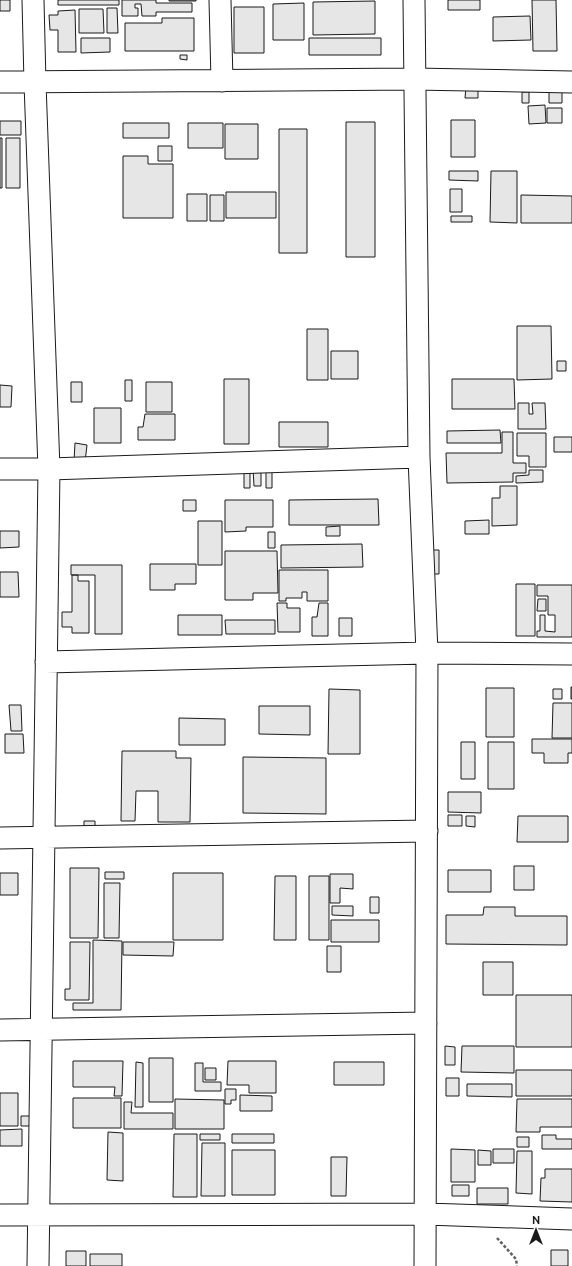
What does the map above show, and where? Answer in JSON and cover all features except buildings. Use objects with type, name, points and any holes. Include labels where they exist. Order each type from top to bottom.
[{"type":"street","points":[[33,0],[49,469],[38,1266]]},
{"type":"street","points":[[220,0],[222,81]]},
{"type":"street","points":[[414,0],[419,458],[428,652],[425,1266]]},
{"type":"street","points":[[0,82],[35,83],[414,79],[572,82]]},
{"type":"street","points":[[0,469],[49,469],[419,458]]},
{"type":"street","points":[[46,662],[428,652],[572,654]]},
{"type":"street","points":[[0,838],[427,830]]},
{"type":"street","points":[[0,1030],[426,1023]]},
{"type":"street","points":[[0,1215],[426,1214],[572,1219]]}]
